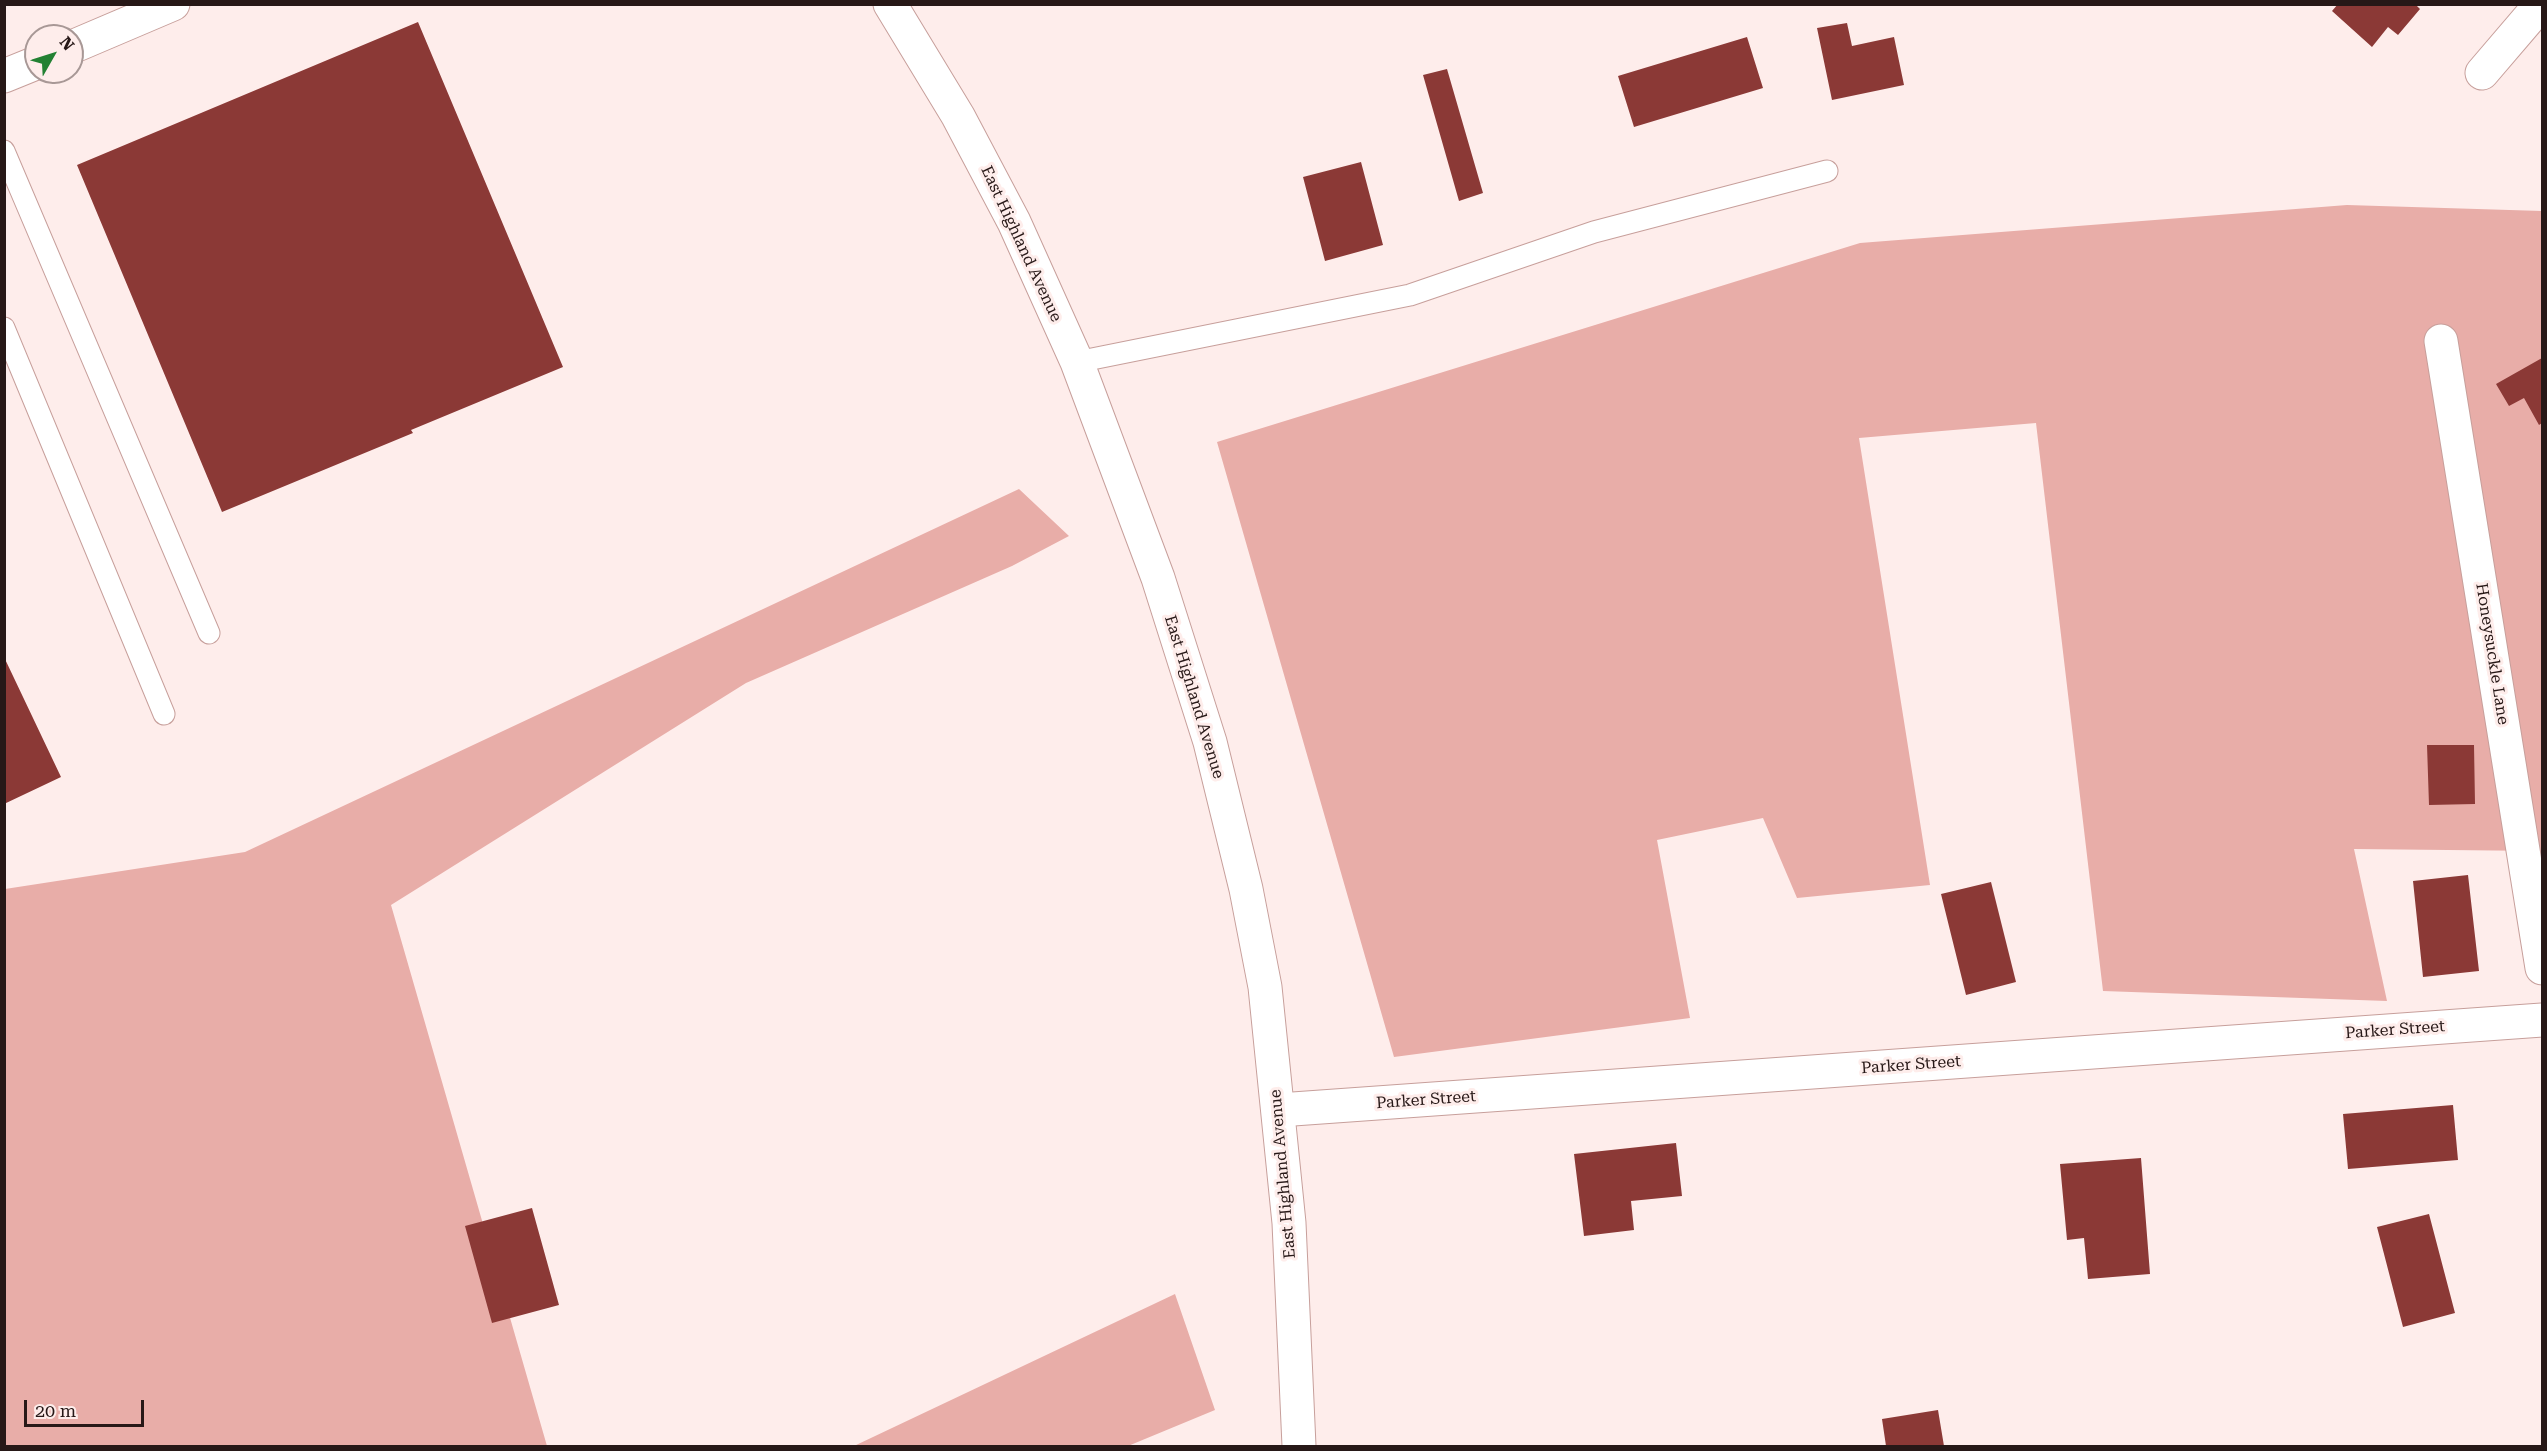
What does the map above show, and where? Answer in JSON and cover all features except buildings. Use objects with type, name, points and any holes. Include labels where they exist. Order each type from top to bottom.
[{"type":"street","points":[[84,42],[173,4]]},
{"type":"street","name":"East Highland Avenue","points":[[890,4],[958,116],[1014,222],[1077,362],[1158,578],[1210,742],[1246,889],[1265,987],[1289,1223],[1299,1446]]},
{"type":"street","points":[[2482,73],[2541,4]]},
{"type":"street","points":[[4,76],[24,68]]},
{"type":"street","name":"Honeysuckle Lane","points":[[2441,341],[2542,968]]},
{"type":"street","name":"Parker Street","points":[[1279,1110],[2542,1020]]},
{"type":"lane","points":[[4,151],[209,633]]},
{"type":"lane","points":[[1077,362],[1410,295],[1594,232],[1827,171]]},
{"type":"lane","points":[[4,328],[164,714]]},
{"type":"shaded area","points":[[2347,205],[2542,211],[2542,851],[2354,849],[2387,1001],[2103,991],[2036,423],[1859,438],[1930,885],[1797,898],[1763,818],[1657,840],[1690,1018],[1394,1057],[1217,442],[1860,243]]},
{"type":"shaded area","points":[[1019,489],[1069,536],[1012,566],[746,683],[391,905],[547,1446],[5,1446],[5,889],[245,852]]},
{"type":"shaded area","points":[[1175,1294],[1215,1410],[1128,1446],[854,1446]]}]
